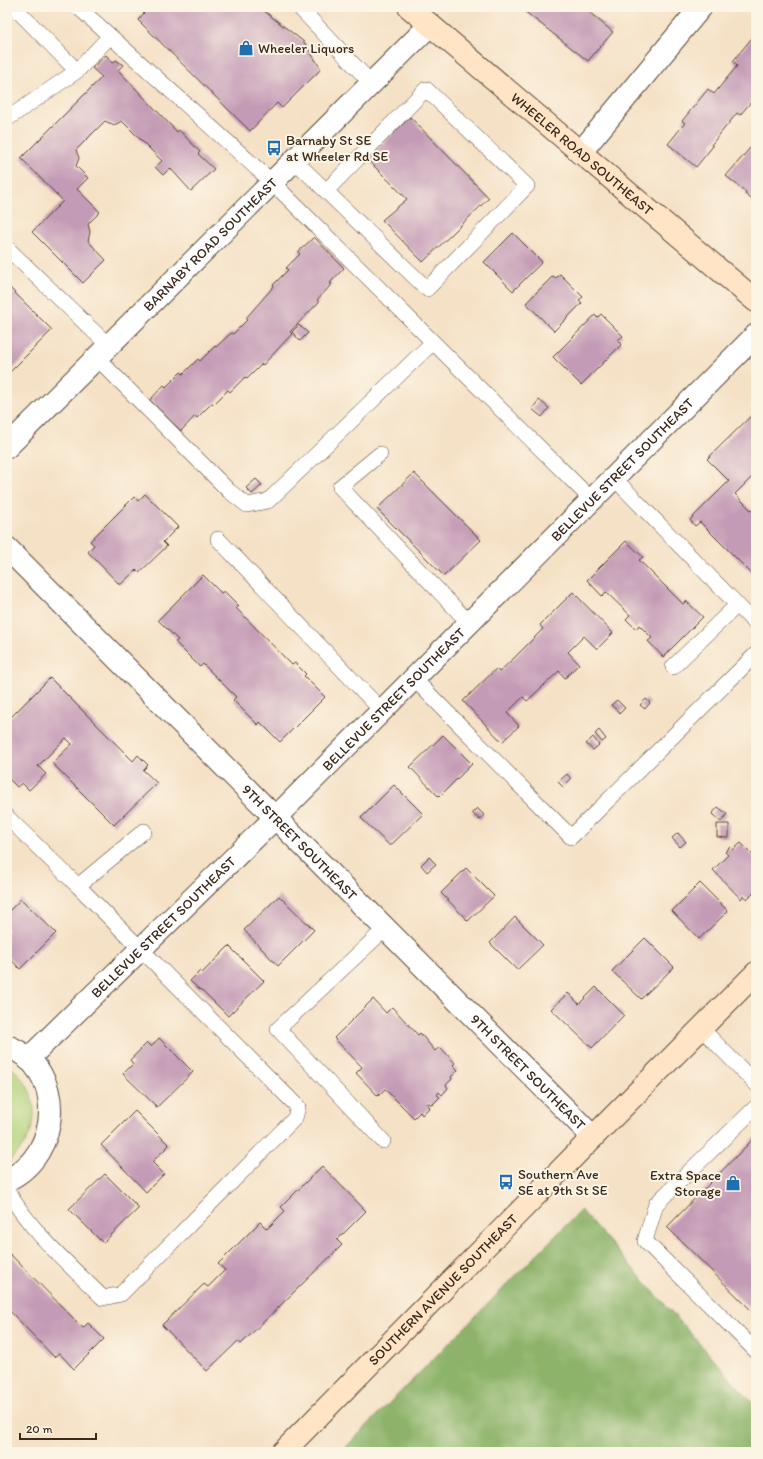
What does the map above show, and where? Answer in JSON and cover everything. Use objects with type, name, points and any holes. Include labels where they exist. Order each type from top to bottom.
[{"type":"main road","name":"WHEELER ROAD SOUTHEAST","points":[[409,7],[580,153],[756,300]]},
{"type":"main road","name":"SOUTHERN AVENUE SOUTHEAST","points":[[283,1452],[756,973]]},
{"type":"street","points":[[580,153],[701,7]]},
{"type":"street","name":"BARNABY ROAD SOUTHEAST","points":[[7,447],[430,25]]},
{"type":"street","name":"BELLEVUE STREET SOUTHEAST","points":[[28,1059],[275,818],[756,335]]},
{"type":"street","name":"9TH STREET SOUTHEAST","points":[[7,548],[593,1137]]},
{"type":"street","points":[[7,1046],[28,1059],[44,1082],[50,1099],[50,1122],[43,1146],[34,1160],[22,1171],[7,1180]]},
{"type":"lane","points":[[14,7],[77,71]]},
{"type":"lane","points":[[78,7],[272,182],[592,500]]},
{"type":"lane","points":[[299,7],[371,83]]},
{"type":"lane","points":[[7,119],[77,71],[110,36]]},
{"type":"lane","points":[[294,160],[427,289],[527,186],[426,89],[326,191]]},
{"type":"lane","points":[[7,248],[229,491],[247,505],[268,501],[433,342]]},
{"type":"lane","points":[[380,454],[340,487],[469,623]]},
{"type":"lane","points":[[614,478],[756,624]]},
{"type":"lane","points":[[218,539],[382,711]]},
{"type":"lane","points":[[674,667],[737,605]]},
{"type":"lane","points":[[414,679],[571,837],[756,654]]},
{"type":"lane","points":[[7,817],[78,886],[298,1107],[295,1118],[121,1294],[103,1298],[55,1251],[17,1208],[7,1190]]},
{"type":"lane","points":[[78,886],[144,831]]},
{"type":"lane","points":[[383,1141],[278,1029],[386,928]]},
{"type":"lane","points":[[701,1028],[756,1084]]},
{"type":"lane","points":[[756,1107],[656,1204],[644,1241],[756,1350]]},
{"type":"green space","points":[[7,1065],[18,1074],[27,1086],[32,1097],[34,1109],[30,1133],[25,1143],[7,1162]]},
{"type":"green space","points":[[581,1210],[756,1407],[756,1452],[341,1452]]},
{"type":"building","points":[[149,7],[259,7],[304,42],[321,69],[282,108],[277,103],[250,131],[138,20]]},
{"type":"building","points":[[523,7],[583,7],[613,32],[588,61],[523,10]]},
{"type":"building","points":[[756,33],[756,96],[740,115],[737,113],[711,145],[713,146],[696,167],[668,144],[685,123],[682,121],[708,89],[714,94],[737,66],[733,61]]},
{"type":"building","points":[[106,55],[113,63],[116,60],[123,65],[118,70],[177,132],[179,130],[200,152],[198,154],[214,169],[191,191],[170,168],[163,175],[155,167],[162,161],[122,121],[114,125],[105,121],[76,150],[79,158],[76,166],[88,178],[77,189],[100,212],[88,224],[90,232],[88,241],[106,260],[83,283],[32,232],[63,201],[21,158],[102,77],[92,68]]},
{"type":"building","points":[[410,117],[489,198],[423,262],[382,220],[407,199],[367,159]]},
{"type":"building","points":[[750,148],[756,153],[756,203],[745,194],[746,192],[726,176]]},
{"type":"building","points":[[513,233],[542,262],[513,291],[484,262]]},
{"type":"building","points":[[314,237],[344,268],[317,300],[319,302],[290,332],[292,334],[263,365],[262,364],[247,379],[245,377],[230,392],[228,390],[197,418],[195,416],[181,431],[150,400],[164,385],[166,387],[181,372],[183,374],[198,359],[200,361],[215,346],[216,347],[231,333],[233,334],[248,319],[246,318],[274,286],[273,285],[288,270],[286,268],[300,254],[298,252]]},
{"type":"building","points":[[560,274],[583,297],[579,300],[582,303],[554,331],[526,303],[553,276],[556,278]]},
{"type":"building","points":[[7,285],[52,330],[7,375]]},
{"type":"building","points":[[601,314],[623,336],[618,340],[622,344],[581,385],[553,357],[595,315],[597,318]]},
{"type":"building","points":[[299,325],[308,333],[300,341],[292,332]]},
{"type":"building","points":[[539,400],[549,408],[542,417],[532,409]]},
{"type":"building","points":[[756,411],[756,473],[735,494],[756,515],[756,575],[754,576],[700,522],[695,526],[690,520],[729,481],[707,459]]},
{"type":"building","points":[[414,473],[481,540],[444,576],[377,509]]},
{"type":"building","points":[[256,479],[262,485],[252,494],[246,488]]},
{"type":"building","points":[[145,494],[178,527],[163,542],[167,546],[139,573],[136,570],[120,585],[88,552],[94,545],[90,541],[134,497],[138,501]]},
{"type":"building","points":[[626,541],[643,557],[639,560],[683,604],[686,601],[703,617],[663,657],[648,641],[652,638],[639,625],[636,629],[626,619],[630,615],[606,592],[602,596],[587,580]]},
{"type":"building","points":[[203,575],[221,593],[224,591],[239,606],[236,608],[292,665],[295,663],[306,674],[304,676],[325,697],[280,742],[260,722],[258,725],[233,700],[236,697],[203,664],[200,667],[175,642],[178,640],[158,620]]},
{"type":"building","points":[[573,592],[613,633],[597,649],[584,636],[568,652],[579,664],[565,678],[559,671],[527,701],[523,697],[507,713],[519,726],[502,742],[463,701],[496,669],[499,672],[514,658],[543,629],[540,625]]},
{"type":"building","points":[[50,678],[133,761],[138,755],[148,765],[143,770],[157,783],[114,825],[52,763],[72,744],[66,738],[38,766],[46,774],[29,790],[22,783],[17,787],[7,777],[7,721]]},
{"type":"building","points":[[646,699],[650,703],[645,709],[640,705]]},
{"type":"building","points":[[617,700],[625,708],[620,713],[611,705]]},
{"type":"building","points":[[599,730],[606,739],[602,742],[595,734]]},
{"type":"building","points":[[443,735],[472,764],[439,797],[410,767]]},
{"type":"building","points":[[593,737],[599,745],[593,750],[586,744]]},
{"type":"building","points":[[567,774],[571,779],[563,787],[558,782]]},
{"type":"building","points":[[394,785],[423,814],[390,846],[361,818]]},
{"type":"building","points":[[718,807],[727,814],[721,822],[712,814]]},
{"type":"building","points":[[477,808],[484,815],[480,820],[472,813]]},
{"type":"building","points":[[717,824],[729,824],[729,838],[717,837]]},
{"type":"building","points":[[678,833],[686,842],[680,847],[672,838]]},
{"type":"building","points":[[741,843],[756,858],[756,890],[747,899],[743,896],[741,899],[713,870],[728,855],[725,852],[730,847],[733,850]]},
{"type":"building","points":[[429,857],[436,864],[427,872],[421,865]]},
{"type":"building","points":[[466,868],[494,896],[468,921],[441,893]]},
{"type":"building","points":[[700,883],[728,911],[699,939],[672,911]]},
{"type":"building","points":[[279,896],[314,930],[278,966],[244,930]]},
{"type":"building","points":[[21,899],[56,933],[20,969],[7,955],[7,913]]},
{"type":"building","points":[[515,917],[543,945],[517,970],[490,943]]},
{"type":"building","points":[[645,938],[674,967],[641,999],[612,971]]},
{"type":"building","points":[[229,946],[264,981],[228,1016],[201,989],[200,990],[190,981],[200,971],[202,973]]},
{"type":"building","points":[[596,987],[624,1015],[592,1048],[551,1009],[568,993],[579,1004]]},
{"type":"building","points":[[373,999],[386,1013],[392,1007],[418,1035],[420,1033],[435,1051],[440,1047],[455,1063],[453,1065],[458,1070],[446,1085],[448,1088],[442,1095],[439,1092],[437,1095],[440,1097],[432,1105],[429,1103],[427,1104],[430,1107],[422,1115],[420,1112],[414,1118],[385,1089],[378,1096],[356,1073],[362,1067],[334,1038]]},
{"type":"building","points":[[159,1038],[193,1072],[157,1107],[123,1074],[133,1064],[130,1060],[147,1043],[151,1047]]},
{"type":"building","points":[[135,1111],[169,1145],[152,1162],[164,1174],[146,1192],[101,1145]]},
{"type":"building","name":"Extra Space Storage","points":[[754,1138],[756,1140],[756,1315],[667,1227]]},
{"type":"building","points":[[322,1166],[366,1211],[337,1240],[342,1245],[241,1344],[238,1341],[207,1371],[162,1325],[204,1284],[208,1287],[225,1270],[218,1264],[260,1222],[267,1229],[285,1211],[281,1207]]},
{"type":"building","points":[[105,1174],[139,1208],[103,1243],[69,1209]]},
{"type":"building","points":[[7,1251],[83,1328],[88,1323],[104,1339],[74,1369],[59,1353],[54,1357],[7,1308]]},
{"type":"place","name":"Wheeler Liquors","points":[[246,48]]},
{"type":"place","name":"Barnaby St SE at Wheeler Rd SE","points":[[274,148]]},
{"type":"place","name":"Southern Ave SE at 9th St SE","points":[[506,1182]]},
{"type":"place","name":"Extra Space Storage","points":[[733,1183]]}]
